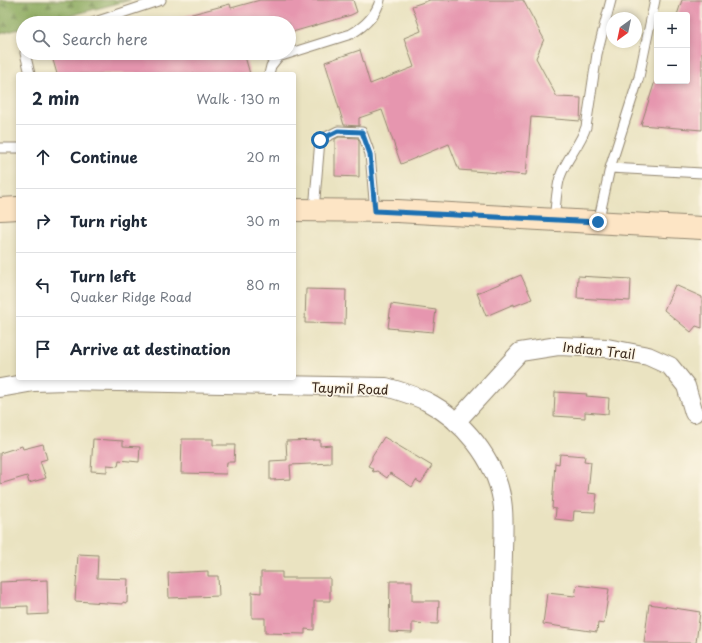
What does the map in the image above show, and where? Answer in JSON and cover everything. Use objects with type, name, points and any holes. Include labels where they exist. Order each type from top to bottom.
[{"type":"street","points":[[0,209],[16,208]]},
{"type":"street","points":[[304,210],[375,211],[702,228]]},
{"type":"street","name":"Indian Trail","points":[[456,422],[520,352],[558,346],[607,348],[641,354],[670,366],[686,386],[694,413]]},
{"type":"street","name":"Taymil Road","points":[[0,388],[34,382],[66,381],[386,387],[408,393],[427,401],[456,422],[469,435],[488,462],[494,474],[502,499],[504,513],[501,643]]},
{"type":"lane","points":[[113,16],[161,0]]},
{"type":"lane","points":[[296,51],[351,34],[361,28],[378,8],[380,0]]},
{"type":"lane","points":[[554,220],[560,176],[583,137],[586,127],[597,54],[611,0]]},
{"type":"lane","points":[[598,222],[610,168],[639,77],[655,0]]},
{"type":"lane","points":[[27,60],[30,72]]},
{"type":"lane","points":[[270,72],[276,60]]},
{"type":"lane","points":[[304,210],[320,140],[338,131],[362,132],[370,154],[375,211]]},
{"type":"lane","points":[[0,148],[16,148]]},
{"type":"lane","points":[[610,168],[702,173]]},
{"type":"green space","points":[[0,0],[130,0],[69,16],[16,16],[16,30],[0,34]]},
{"type":"building","points":[[260,0],[353,0],[357,12],[296,31],[296,16],[185,16],[230,4],[231,8]]},
{"type":"building","points":[[430,0],[523,0],[544,39],[536,58],[557,97],[581,98],[580,121],[531,117],[526,175],[459,170],[449,144],[401,164],[382,110],[359,118],[359,126],[344,125],[325,62],[360,50],[370,84],[414,67],[404,38],[421,31],[412,6]]},
{"type":"building","points":[[682,0],[702,0],[702,130],[641,125],[654,84],[690,84],[690,12],[678,12]]},
{"type":"building","points":[[53,60],[246,60],[249,72],[56,72]]},
{"type":"building","points":[[339,137],[358,138],[359,177],[335,176],[335,139]]},
{"type":"building","points":[[521,275],[532,299],[514,306],[514,304],[486,316],[477,293]]},
{"type":"building","points":[[578,276],[631,279],[630,301],[577,298]]},
{"type":"building","points":[[675,285],[702,297],[702,328],[696,326],[691,332],[664,310]]},
{"type":"building","points":[[306,289],[346,290],[345,324],[305,323]]},
{"type":"building","points":[[391,304],[436,310],[433,332],[388,328]]},
{"type":"building","points":[[555,392],[587,394],[586,396],[609,398],[608,414],[585,412],[585,418],[554,416]]},
{"type":"building","points":[[384,437],[432,466],[421,483],[416,480],[412,487],[390,473],[387,478],[377,471],[373,472],[372,468],[368,466],[372,456]]},
{"type":"building","points":[[93,439],[123,441],[123,446],[140,447],[139,462],[119,460],[118,466],[107,465],[107,472],[91,471]]},
{"type":"building","points":[[182,439],[213,439],[213,445],[235,445],[234,462],[227,462],[226,474],[181,473]]},
{"type":"building","points":[[320,440],[320,446],[331,445],[331,463],[290,465],[291,479],[270,480],[270,461],[287,460],[286,441]]},
{"type":"building","points":[[43,444],[47,459],[40,461],[46,478],[29,483],[27,476],[0,484],[0,453],[22,446],[23,449]]},
{"type":"building","points":[[560,454],[585,456],[584,461],[591,462],[588,493],[597,494],[595,512],[574,511],[573,521],[555,519],[556,509],[552,508],[555,463],[559,464]]},
{"type":"building","points":[[78,554],[98,555],[97,578],[128,579],[127,603],[75,601]]},
{"type":"building","points":[[208,571],[208,576],[218,576],[219,596],[169,598],[168,573]]},
{"type":"building","points":[[261,572],[282,572],[282,578],[330,578],[330,601],[314,601],[314,630],[305,629],[305,634],[265,633],[265,618],[252,618],[252,592],[261,593]]},
{"type":"building","points":[[47,580],[48,614],[28,615],[28,606],[0,607],[0,582]]},
{"type":"building","points":[[390,581],[412,581],[412,601],[439,601],[438,624],[412,623],[412,633],[389,632]]},
{"type":"building","points":[[577,585],[609,589],[604,624],[598,623],[597,632],[543,624],[547,593],[575,596]]},
{"type":"building","points":[[649,604],[700,612],[696,643],[644,643]]},
{"type":"route","points":[[320,140],[338,131],[362,132],[370,154],[375,211],[598,222]]}]
